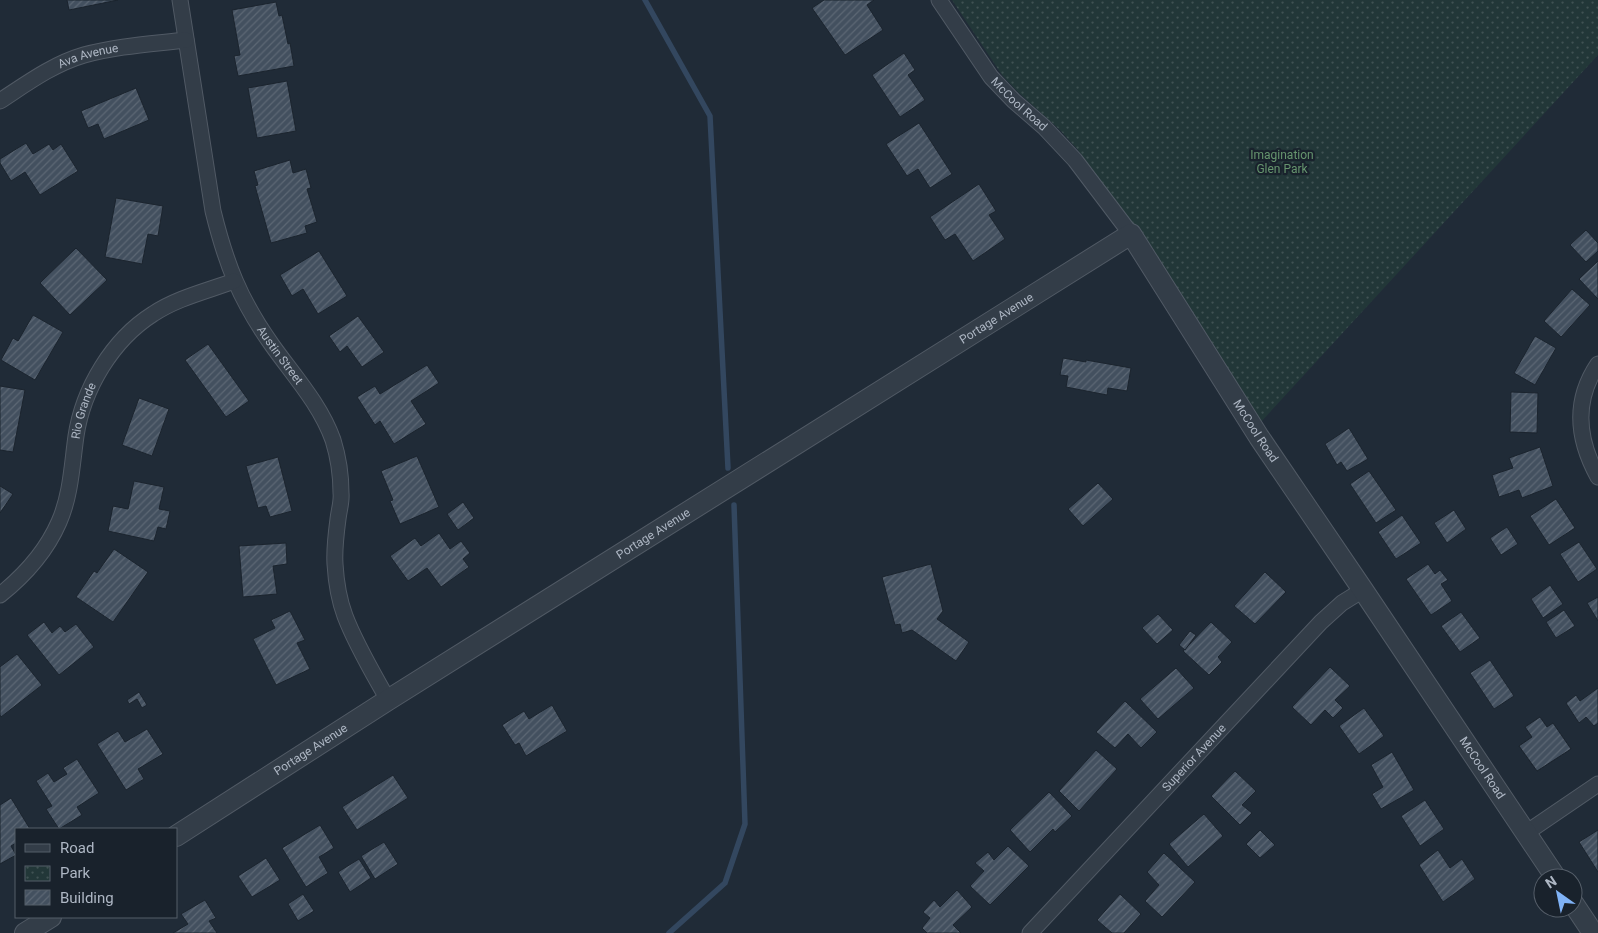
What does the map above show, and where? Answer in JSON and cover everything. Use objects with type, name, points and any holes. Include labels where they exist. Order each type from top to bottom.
[{"type":"street","name":"Austin Street","points":[[180,0],[213,211],[221,244],[234,281],[254,318],[305,388],[321,414],[333,441],[342,494],[336,530],[335,564],[338,591],[344,615],[388,700]]},
{"type":"street","name":"McCool Road","points":[[939,0],[991,77],[1014,101],[1044,127],[1075,160],[1131,234],[1259,437],[1549,868]]},
{"type":"street","name":"Ava Avenue","points":[[0,101],[38,76],[59,65],[84,56],[122,48],[186,40]]},
{"type":"street","name":"Portage Avenue","points":[[178,835],[388,700],[1131,234]]},
{"type":"street","name":"Rio Grande","points":[[0,595],[21,578],[43,552],[60,521],[71,478],[76,434],[83,407],[94,379],[111,354],[133,329],[153,314],[179,301],[234,281]]},
{"type":"street","points":[[1598,364],[1584,392],[1581,414],[1582,438],[1589,461],[1598,477]]},
{"type":"street","name":"Superior Avenue","points":[[1030,933],[1321,622],[1342,603],[1363,590]]},
{"type":"street","points":[[1526,833],[1598,784]]},
{"type":"street","points":[[25,933],[49,918]]},
{"type":"street","points":[[1583,918],[1593,933]]},
{"type":"green space","name":"Imagination Glen Park","points":[[952,0],[1598,0],[1598,55],[1260,423],[1154,261],[1078,150],[1060,130],[1002,75]]},
{"type":"building","points":[[67,0],[118,0],[69,10]]},
{"type":"building","points":[[824,0],[874,0],[867,5],[883,30],[845,55],[812,8]]},
{"type":"building","points":[[276,2],[279,16],[282,15],[288,44],[290,43],[294,66],[238,76],[234,56],[240,55],[232,10]]},
{"type":"building","points":[[904,53],[915,70],[908,75],[925,100],[900,117],[872,75]]},
{"type":"building","points":[[287,81],[296,131],[257,138],[248,88]]},
{"type":"building","points":[[136,88],[149,120],[104,139],[98,124],[88,128],[81,111]]},
{"type":"building","points":[[919,123],[952,174],[930,188],[918,169],[907,176],[886,144]]},
{"type":"building","points":[[26,143],[33,154],[49,144],[53,150],[61,144],[78,171],[40,195],[25,172],[11,181],[0,163],[0,159]]},
{"type":"building","points":[[290,160],[293,173],[306,169],[311,188],[307,189],[317,222],[305,226],[307,233],[271,243],[255,186],[258,185],[254,171]]},
{"type":"building","points":[[979,184],[996,211],[989,215],[1005,239],[973,261],[955,234],[945,240],[930,217]]},
{"type":"building","points":[[116,198],[163,206],[158,236],[148,234],[142,264],[105,257]]},
{"type":"building","points":[[1586,230],[1598,243],[1598,251],[1586,262],[1570,245]]},
{"type":"building","points":[[76,248],[107,280],[70,315],[40,283]]},
{"type":"building","points":[[319,251],[347,296],[318,314],[303,289],[292,296],[280,275]]},
{"type":"building","points":[[1598,261],[1598,299],[1579,279]]},
{"type":"building","points":[[1572,289],[1590,305],[1561,337],[1544,321]]},
{"type":"building","points":[[33,315],[63,332],[35,380],[1,360],[13,338],[18,341]]},
{"type":"building","points":[[358,316],[384,352],[362,367],[347,346],[340,352],[329,336]]},
{"type":"building","points":[[1535,336],[1556,348],[1535,385],[1514,373]]},
{"type":"building","points":[[208,344],[249,401],[226,417],[185,360]]},
{"type":"building","points":[[1063,358],[1131,368],[1127,391],[1108,388],[1107,395],[1066,387],[1068,376],[1060,375]]},
{"type":"building","points":[[427,365],[439,383],[411,401],[426,424],[394,444],[380,421],[375,425],[357,397],[375,386],[380,394]]},
{"type":"building","points":[[0,386],[25,390],[13,452],[0,450]]},
{"type":"building","points":[[1511,392],[1538,393],[1537,433],[1510,432]]},
{"type":"building","points":[[139,398],[169,409],[152,456],[122,445]]},
{"type":"building","points":[[1349,428],[1368,459],[1347,471],[1341,462],[1337,465],[1325,444]]},
{"type":"building","points":[[1540,447],[1553,486],[1522,498],[1519,490],[1499,497],[1492,475],[1513,468],[1509,458]]},
{"type":"building","points":[[417,456],[439,507],[400,524],[390,501],[393,500],[381,471]]},
{"type":"building","points":[[278,457],[292,511],[270,517],[266,506],[258,508],[246,466]]},
{"type":"building","points":[[1369,471],[1396,510],[1376,523],[1350,484]]},
{"type":"building","points":[[134,481],[164,487],[159,509],[170,511],[166,529],[158,527],[154,541],[108,531],[113,506],[128,509]]},
{"type":"building","points":[[1098,483],[1113,499],[1083,526],[1068,509]]},
{"type":"building","points":[[0,486],[13,494],[0,513]]},
{"type":"building","points":[[1556,499],[1575,528],[1549,545],[1530,516]]},
{"type":"building","points":[[463,502],[474,518],[458,530],[447,514]]},
{"type":"building","points":[[1454,510],[1466,529],[1447,543],[1434,523]]},
{"type":"building","points":[[1402,515],[1421,543],[1396,559],[1378,532]]},
{"type":"building","points":[[1507,527],[1518,544],[1501,555],[1490,538]]},
{"type":"building","points":[[439,533],[450,549],[461,541],[470,553],[463,559],[469,567],[441,587],[427,568],[408,581],[390,556],[415,538],[421,546]]},
{"type":"building","points":[[1579,542],[1597,569],[1578,582],[1560,554]]},
{"type":"building","points":[[286,543],[287,564],[273,566],[277,594],[243,597],[239,546]]},
{"type":"building","points":[[114,549],[148,572],[113,622],[76,597],[94,571],[97,573]]},
{"type":"building","points":[[931,564],[943,611],[937,619],[969,642],[956,661],[912,630],[902,633],[900,624],[895,625],[882,577]]},
{"type":"building","points":[[1428,564],[1435,574],[1440,570],[1448,580],[1441,584],[1452,601],[1431,615],[1406,579]]},
{"type":"building","points":[[1265,572],[1286,592],[1255,624],[1234,606]]},
{"type":"building","points":[[1550,585],[1563,604],[1543,618],[1531,599]]},
{"type":"building","points":[[1598,597],[1598,621],[1587,603]]},
{"type":"building","points":[[1564,610],[1575,626],[1556,638],[1546,622]]},
{"type":"building","points":[[290,611],[305,640],[297,643],[310,669],[276,685],[253,639],[275,628],[271,620]]},
{"type":"building","points":[[1461,612],[1480,638],[1460,652],[1441,626]]},
{"type":"building","points":[[1158,614],[1173,630],[1157,644],[1142,628]]},
{"type":"building","points":[[44,622],[52,633],[60,626],[65,632],[76,624],[94,647],[59,675],[27,635]]},
{"type":"building","points":[[1211,622],[1232,642],[1218,657],[1222,662],[1209,675],[1183,651]]},
{"type":"building","points":[[1190,631],[1196,635],[1185,650],[1179,645]]},
{"type":"building","points":[[17,654],[42,685],[1,717],[0,667]]},
{"type":"building","points":[[1490,660],[1514,696],[1494,709],[1470,673]]},
{"type":"building","points":[[1330,667],[1350,686],[1335,700],[1343,708],[1333,718],[1325,710],[1311,725],[1292,707]]},
{"type":"building","points":[[1176,668],[1194,688],[1158,719],[1140,699]]},
{"type":"building","points":[[1598,688],[1598,723],[1594,726],[1586,717],[1579,723],[1566,703],[1576,695],[1580,701]]},
{"type":"building","points":[[139,692],[147,705],[142,708],[137,699],[129,704],[127,700]]},
{"type":"building","points":[[1125,701],[1157,732],[1141,748],[1128,734],[1115,748],[1096,732]]},
{"type":"building","points":[[552,705],[567,731],[526,756],[519,743],[515,745],[502,725],[524,711],[529,719]]},
{"type":"building","points":[[1364,708],[1384,736],[1359,754],[1339,726]]},
{"type":"building","points":[[1540,717],[1547,727],[1553,723],[1571,749],[1537,771],[1519,746],[1532,737],[1525,727]]},
{"type":"building","points":[[1540,717],[1547,727],[1553,723],[1571,749],[1537,771],[1519,746],[1532,737],[1525,727]]},
{"type":"building","points":[[147,729],[163,754],[138,769],[144,779],[126,790],[97,744],[118,731],[125,742]]},
{"type":"building","points":[[1096,750],[1117,769],[1079,811],[1059,791]]},
{"type":"building","points":[[1392,752],[1414,790],[1381,809],[1372,794],[1383,787],[1371,765]]},
{"type":"building","points":[[77,759],[99,793],[77,807],[82,815],[58,828],[46,809],[52,806],[36,781],[48,773],[54,782],[67,774],[63,768]]},
{"type":"building","points":[[1235,771],[1256,791],[1242,805],[1252,813],[1240,825],[1211,796]]},
{"type":"building","points":[[393,775],[408,798],[357,830],[342,807]]},
{"type":"building","points":[[1049,792],[1072,816],[1055,832],[1053,829],[1030,852],[1010,830]]},
{"type":"building","points":[[11,798],[29,828],[15,828],[15,844],[11,846],[15,856],[0,864],[0,805]]},
{"type":"building","points":[[1425,800],[1444,829],[1420,846],[1401,816]]},
{"type":"building","points":[[1204,814],[1223,836],[1188,867],[1169,844]]},
{"type":"building","points":[[320,825],[334,848],[319,857],[328,873],[306,887],[282,848]]},
{"type":"building","points":[[1260,830],[1275,845],[1260,858],[1246,844]]},
{"type":"building","points":[[1598,830],[1598,872],[1579,842]]},
{"type":"building","points":[[384,842],[398,864],[375,879],[361,856]]},
{"type":"building","points":[[1008,846],[1029,866],[990,905],[970,886],[984,871],[975,863],[988,852],[994,860]]},
{"type":"building","points":[[1438,850],[1450,868],[1462,859],[1475,879],[1443,902],[1419,865]]},
{"type":"building","points":[[1164,853],[1195,882],[1162,917],[1145,901],[1159,885],[1147,872]]},
{"type":"building","points":[[266,858],[280,880],[252,897],[238,876]]},
{"type":"building","points":[[359,859],[371,878],[350,892],[338,872]]},
{"type":"building","points":[[957,890],[972,907],[953,925],[961,933],[927,933],[922,928],[930,918],[923,912],[934,900],[940,907]]},
{"type":"building","points":[[303,894],[314,911],[298,921],[288,904]]},
{"type":"building","points":[[1120,894],[1141,914],[1124,933],[1112,933],[1097,920]]},
{"type":"building","points":[[205,900],[216,918],[209,921],[217,933],[173,933],[188,924],[181,914]]},
{"type":"waterway","points":[[645,0],[710,116],[728,468]]},
{"type":"waterway","points":[[669,933],[725,883],[745,824],[734,505]]}]
